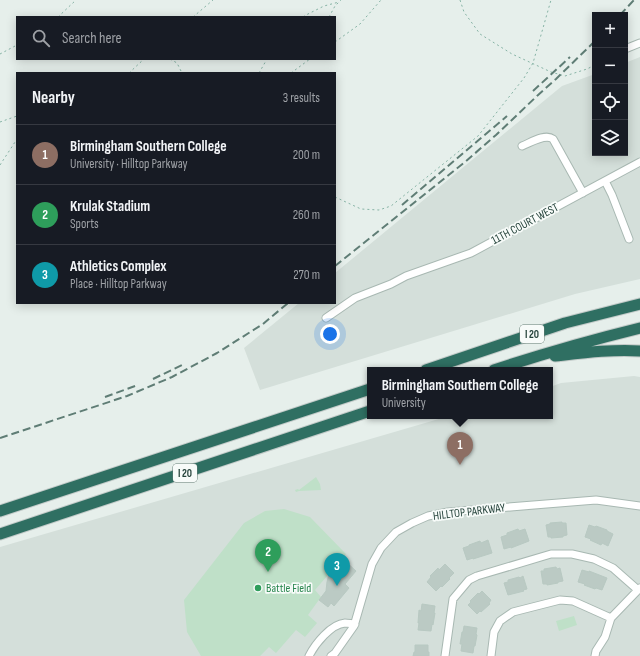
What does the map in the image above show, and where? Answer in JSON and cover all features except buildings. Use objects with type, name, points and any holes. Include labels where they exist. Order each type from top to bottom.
[{"type":"highway","name":"I 20","points":[[435,367],[565,323],[640,304]]},
{"type":"highway","name":"I 20","points":[[503,367],[604,336],[640,328]]},
{"type":"highway","points":[[527,359],[591,352],[640,352]]},
{"type":"highway","name":"I 20","points":[[0,511],[367,390]]},
{"type":"highway","name":"I 20","points":[[0,534],[367,412]]},
{"type":"street","points":[[628,48],[640,43]]},
{"type":"street","points":[[522,146],[545,136],[553,138],[583,193]]},
{"type":"street","name":"11TH COURT WEST","points":[[326,318],[355,298],[391,284],[406,276],[471,253],[640,162]]},
{"type":"street","points":[[605,181],[629,239]]},
{"type":"street","name":"HILLTOP PARKWAY","points":[[335,655],[355,624],[372,564],[381,548],[396,532],[412,522],[428,516],[448,512],[596,500],[640,506]]},
{"type":"street","points":[[445,656],[453,599],[468,580],[551,554],[572,554],[594,559],[612,568],[639,588],[611,618],[605,637],[595,656]]},
{"type":"street","points":[[491,656],[494,632],[500,621],[513,612],[560,600],[573,601],[611,618]]},
{"type":"street","points":[[309,656],[321,638],[334,627],[345,623],[355,624]]},
{"type":"path","points":[[59,16],[76,0]]},
{"type":"path","points":[[194,16],[213,0]]},
{"type":"path","points":[[330,16],[335,6],[341,0]]},
{"type":"path","points":[[336,41],[360,24],[381,0]]},
{"type":"path","points":[[460,0],[464,12],[480,34],[512,54],[551,72],[565,76],[592,66]]},
{"type":"path","points":[[336,198],[361,209],[379,210],[391,206],[478,136],[524,78],[533,63],[552,0]]},
{"type":"path","points":[[304,16],[324,6],[339,2]]},
{"type":"path","points":[[0,54],[16,46]]},
{"type":"path","points":[[129,72],[143,60]]},
{"type":"path","points":[[172,60],[177,63],[182,72]]},
{"type":"path","points":[[260,72],[266,60]]},
{"type":"path","points":[[293,72],[309,60]]},
{"type":"path","points":[[0,122],[16,116]]},
{"type":"path","points":[[0,165],[16,140]]},
{"type":"shaded area","points":[[640,57],[640,279],[575,294],[260,390],[244,348],[298,304],[336,304],[336,272],[562,86],[592,75],[592,156],[628,156],[628,62]]},
{"type":"shaded area","points":[[634,376],[640,377],[640,656],[0,656],[0,547],[439,419],[553,419],[553,386],[561,383]]},
{"type":"green space","points":[[316,477],[320,484],[321,490],[296,492],[295,490],[299,490]]},
{"type":"green space","points":[[284,509],[310,517],[346,554],[315,590],[321,597],[308,615],[317,623],[305,637],[296,630],[276,653],[269,647],[260,656],[201,656],[187,632],[184,600],[244,523],[265,511]]},
{"type":"green space","points":[[574,616],[577,625],[559,631],[556,621]]},
{"type":"railway","points":[[623,12],[634,0]]},
{"type":"railway","points":[[336,265],[465,162],[496,135],[592,44]]},
{"type":"railway","points":[[533,91],[570,57]]},
{"type":"railway","points":[[402,205],[507,116]]},
{"type":"railway","points":[[0,438],[127,396],[172,377],[217,353],[263,324],[287,304]]},
{"type":"railway","points":[[153,379],[182,365]]},
{"type":"railway","points":[[105,397],[138,385]]},
{"type":"place","name":"Birmingham Southern College","points":[[460,465]]},
{"type":"place","name":"Krulak Stadium","points":[[268,572]]},
{"type":"place","name":"Athletics Complex","points":[[337,586]]},
{"type":"place","name":"Battle Field","points":[[258,588]]}]
